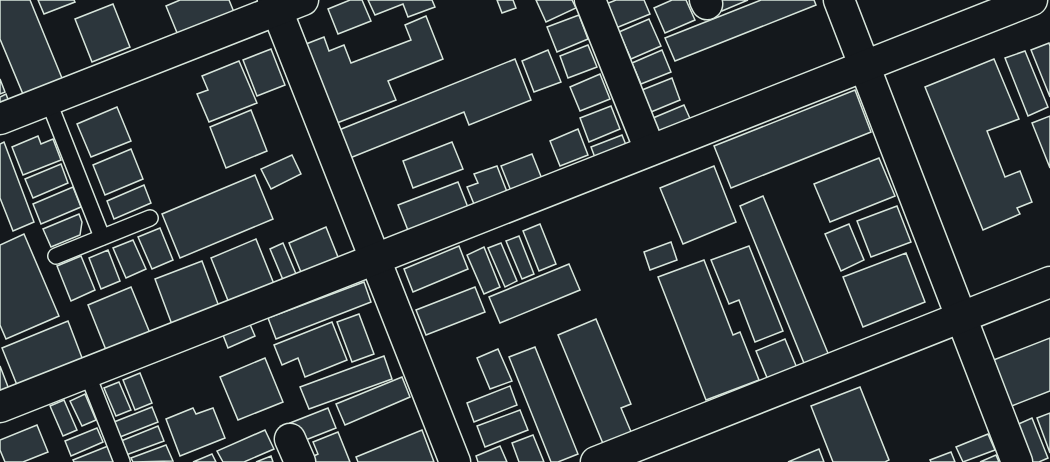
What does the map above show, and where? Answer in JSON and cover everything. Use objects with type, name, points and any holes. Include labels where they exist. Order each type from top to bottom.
[{"type":"street","points":[[590,0],[650,150]]},
{"type":"street","points":[[838,0],[1017,462]]},
{"type":"street","points":[[0,407],[1032,0]]},
{"type":"street","points":[[0,119],[285,3],[375,259],[455,462]]},
{"type":"street","points":[[603,461],[1050,282]]},
{"type":"lane","points":[[48,100],[102,237]]},
{"type":"lane","points":[[56,256],[150,218]]},
{"type":"lane","points":[[87,373],[122,462]]},
{"type":"building","points":[[0,0],[30,0],[64,83],[25,99],[0,39]]},
{"type":"building","points":[[38,0],[74,0],[75,2],[44,14]]},
{"type":"building","points":[[180,0],[229,0],[236,17],[180,40],[166,6]]},
{"type":"building","points":[[350,0],[362,0],[371,21],[338,34],[328,9]]},
{"type":"building","points":[[368,0],[432,0],[435,7],[408,17],[403,4],[375,15]]},
{"type":"building","points":[[497,0],[513,0],[516,8],[502,13]]},
{"type":"building","points":[[536,0],[572,0],[576,8],[546,22]]},
{"type":"building","points":[[616,0],[644,0],[650,14],[616,28],[606,4]]},
{"type":"building","points":[[672,0],[686,0],[695,20],[665,33],[654,8]]},
{"type":"building","points":[[717,0],[748,0],[722,11]]},
{"type":"building","points":[[761,0],[814,0],[816,5],[675,61],[665,38]]},
{"type":"building","points":[[113,4],[130,47],[92,62],[75,19]]},
{"type":"building","points":[[579,15],[588,39],[557,52],[547,27]]},
{"type":"building","points":[[426,16],[443,59],[388,81],[396,100],[337,123],[306,44],[324,37],[329,51],[344,45],[351,63],[411,40],[405,25]]},
{"type":"building","points":[[649,19],[661,46],[631,59],[619,32]]},
{"type":"building","points":[[1049,43],[1050,46],[1050,97],[1031,50]]},
{"type":"building","points":[[588,45],[597,67],[568,78],[560,56]]},
{"type":"building","points":[[271,49],[285,85],[257,96],[243,60]]},
{"type":"building","points":[[548,50],[561,82],[534,92],[522,61]]},
{"type":"building","points":[[662,50],[671,72],[641,84],[632,63]]},
{"type":"building","points":[[1025,51],[1048,107],[1028,116],[1005,58]]},
{"type":"building","points":[[515,59],[531,100],[469,125],[464,112],[350,158],[339,130]]},
{"type":"building","points":[[994,59],[1019,119],[987,131],[1005,177],[1020,171],[1032,202],[1017,208],[1020,214],[983,230],[925,87]]},
{"type":"building","points":[[239,61],[257,103],[209,122],[197,94],[208,90],[202,76]]},
{"type":"building","points":[[600,74],[610,99],[580,111],[570,87]]},
{"type":"building","points":[[672,78],[680,100],[651,112],[642,90]]},
{"type":"building","points":[[0,79],[5,92],[0,94]]},
{"type":"building","points":[[855,90],[871,132],[731,188],[714,146]]},
{"type":"building","points":[[6,94],[12,110],[0,115],[0,97]]},
{"type":"building","points":[[684,105],[692,123],[660,136],[653,118]]},
{"type":"building","points":[[611,106],[620,129],[589,142],[580,118]]},
{"type":"building","points":[[117,107],[131,141],[91,157],[77,124]]},
{"type":"building","points":[[251,110],[267,151],[226,168],[210,127]]},
{"type":"building","points":[[1050,116],[1050,168],[1032,123]]},
{"type":"building","points":[[578,129],[588,155],[560,166],[550,141]]},
{"type":"building","points":[[622,135],[628,150],[597,163],[591,147]]},
{"type":"building","points":[[38,136],[41,144],[53,139],[61,160],[23,175],[12,147]]},
{"type":"building","points":[[4,142],[34,222],[13,231],[0,198],[0,144]]},
{"type":"building","points":[[452,142],[463,169],[413,188],[403,161]]},
{"type":"building","points":[[131,149],[143,179],[105,195],[93,165]]},
{"type":"building","points":[[532,154],[544,184],[513,196],[501,166]]},
{"type":"building","points":[[292,155],[301,174],[271,189],[261,169]]},
{"type":"building","points":[[879,158],[895,196],[830,222],[814,184]]},
{"type":"building","points":[[61,164],[68,183],[33,198],[25,179]]},
{"type":"building","points":[[497,166],[509,197],[476,209],[467,187],[478,183],[474,174]]},
{"type":"building","points":[[714,166],[736,222],[683,244],[660,188]]},
{"type":"building","points":[[255,175],[273,219],[180,258],[162,214]]},
{"type":"building","points":[[458,182],[471,215],[411,238],[398,205]]},
{"type":"building","points":[[144,185],[151,203],[114,219],[107,201]]},
{"type":"building","points":[[73,187],[81,207],[41,224],[33,204]]},
{"type":"building","points":[[763,196],[830,358],[806,368],[740,206]]},
{"type":"building","points":[[897,206],[911,242],[871,257],[857,221]]},
{"type":"building","points":[[79,214],[82,222],[80,235],[51,247],[43,229]]},
{"type":"building","points":[[540,224],[556,264],[539,271],[523,231]]},
{"type":"building","points":[[849,224],[864,260],[841,271],[825,234]]},
{"type":"building","points":[[326,227],[340,262],[303,277],[289,243]]},
{"type":"building","points":[[160,228],[173,260],[152,269],[138,237]]},
{"type":"building","points":[[24,234],[59,316],[6,339],[0,325],[0,245]]},
{"type":"building","points":[[519,236],[534,274],[522,279],[506,241]]},
{"type":"building","points":[[256,239],[276,289],[231,308],[211,258]]},
{"type":"building","points":[[133,240],[146,269],[126,278],[113,248]]},
{"type":"building","points":[[671,242],[677,260],[650,270],[644,252]]},
{"type":"building","points":[[283,243],[299,281],[286,287],[270,249]]},
{"type":"building","points":[[501,243],[517,281],[505,287],[488,248]]},
{"type":"building","points":[[459,246],[468,269],[413,292],[404,269]]},
{"type":"building","points":[[749,246],[783,331],[755,342],[739,300],[729,304],[711,260]]},
{"type":"building","points":[[484,247],[500,287],[484,294],[467,255]]},
{"type":"building","points":[[108,250],[120,281],[101,289],[89,258]]},
{"type":"building","points":[[906,253],[925,302],[863,327],[843,277]]},
{"type":"building","points":[[81,256],[95,290],[71,301],[57,266]]},
{"type":"building","points":[[704,260],[733,335],[740,332],[759,380],[706,400],[658,277]]},
{"type":"building","points":[[202,261],[221,312],[174,330],[155,279]]},
{"type":"building","points":[[569,264],[580,290],[500,323],[489,297]]},
{"type":"building","points":[[364,282],[371,302],[276,339],[268,318]]},
{"type":"building","points":[[131,287],[152,338],[108,355],[88,305]]},
{"type":"building","points":[[475,287],[485,312],[426,335],[416,310]]},
{"type":"building","points":[[359,314],[374,354],[352,362],[337,322]]},
{"type":"building","points":[[596,319],[631,404],[621,408],[632,434],[604,446],[558,335]]},
{"type":"building","points":[[68,321],[84,363],[19,390],[2,348]]},
{"type":"building","points":[[249,322],[255,336],[228,348],[223,335]]},
{"type":"building","points":[[332,322],[347,360],[305,377],[298,358],[282,365],[274,345]]},
{"type":"building","points":[[1050,338],[1050,391],[1009,407],[991,361]]},
{"type":"building","points":[[785,339],[797,368],[768,380],[756,351]]},
{"type":"building","points":[[535,347],[578,454],[558,462],[551,462],[509,357]]},
{"type":"building","points":[[498,349],[512,381],[490,389],[477,358]]},
{"type":"building","points":[[384,356],[392,379],[309,409],[300,387]]},
{"type":"building","points":[[265,358],[283,402],[238,420],[220,377]]},
{"type":"building","points":[[0,366],[10,392],[0,396]]},
{"type":"building","points":[[140,373],[152,403],[135,410],[123,380]]},
{"type":"building","points":[[402,377],[410,397],[345,425],[336,404]]},
{"type":"building","points":[[119,382],[131,410],[116,416],[104,388]]},
{"type":"building","points":[[510,386],[517,405],[474,422],[467,403]]},
{"type":"building","points":[[860,387],[889,460],[885,462],[833,462],[811,406]]},
{"type":"building","points":[[85,394],[96,420],[82,426],[70,401]]},
{"type":"building","points":[[64,400],[77,430],[63,436],[50,406]]},
{"type":"building","points":[[152,407],[158,422],[120,437],[114,422]]},
{"type":"building","points":[[193,408],[196,414],[213,408],[225,438],[180,456],[166,419]]},
{"type":"building","points":[[328,408],[336,428],[298,443],[290,423]]},
{"type":"building","points":[[520,410],[528,430],[485,447],[477,426]]},
{"type":"building","points":[[1050,413],[1050,453],[1037,418]]},
{"type":"building","points":[[1032,418],[1048,458],[1039,462],[1028,462],[1014,426]]},
{"type":"building","points":[[37,425],[48,452],[23,462],[5,462],[0,450],[0,440]]},
{"type":"building","points":[[158,426],[164,441],[126,455],[121,441]]},
{"type":"building","points":[[97,428],[103,442],[71,456],[65,441]]},
{"type":"building","points":[[265,430],[274,449],[244,462],[223,462],[217,451]]},
{"type":"building","points":[[422,430],[434,462],[358,462],[356,457]]},
{"type":"building","points":[[338,432],[350,462],[308,462],[307,459],[318,454],[313,442]]},
{"type":"building","points":[[988,434],[995,450],[963,462],[956,447]]},
{"type":"building","points":[[533,435],[544,462],[519,462],[512,443]]},
{"type":"building","points":[[166,445],[173,461],[133,462],[131,458]]},
{"type":"building","points":[[108,446],[114,462],[74,462],[73,460]]},
{"type":"building","points":[[500,446],[507,462],[478,462],[476,456]]},
{"type":"building","points":[[819,449],[824,462],[788,462]]},
{"type":"building","points":[[951,452],[955,462],[931,462],[930,460]]},
{"type":"building","points":[[212,454],[216,462],[193,462]]},
{"type":"building","points":[[996,455],[999,462],[980,462]]},
{"type":"building","points":[[271,456],[273,462],[256,462]]}]
